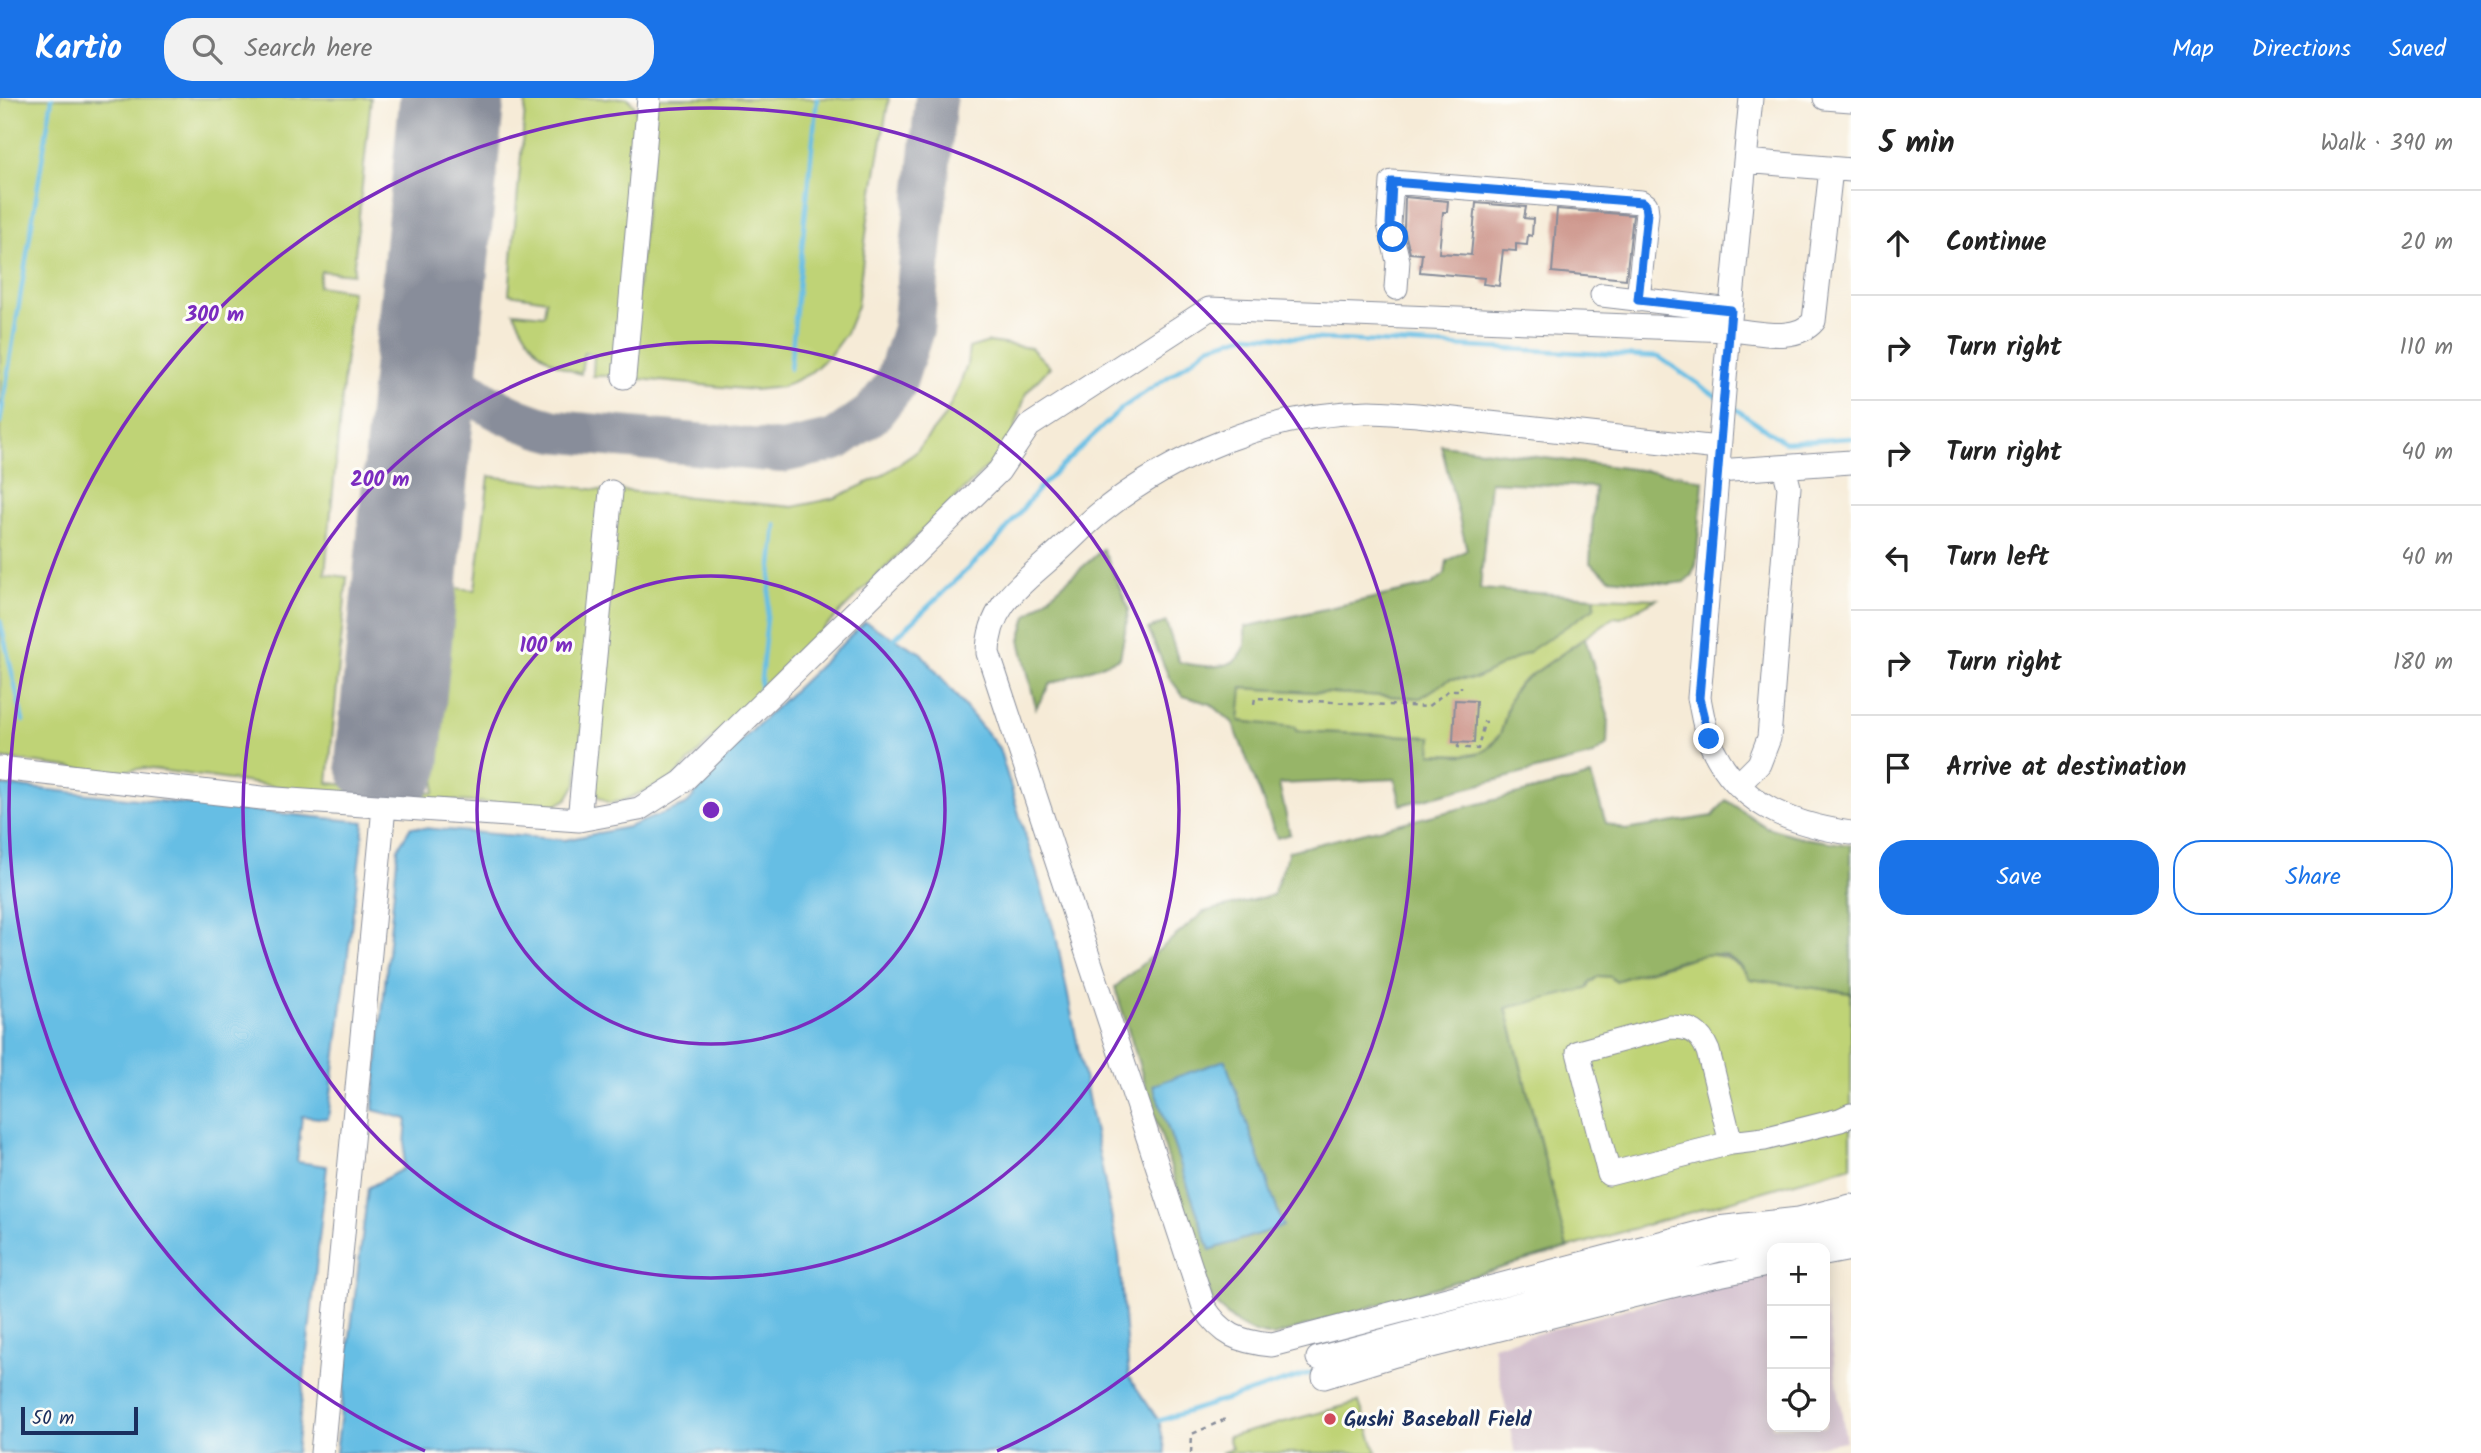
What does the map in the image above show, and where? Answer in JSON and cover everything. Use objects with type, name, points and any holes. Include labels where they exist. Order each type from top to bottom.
[{"type":"street","points":[[624,377],[649,98]]},
{"type":"street","points":[[1751,98],[1717,459],[1699,698],[1709,739],[1727,774],[1738,785],[1775,814],[1818,828],[1851,833]]},
{"type":"street","points":[[1825,98],[1851,100]]},
{"type":"street","points":[[1602,295],[1638,300],[1792,335],[1809,328],[1814,321],[1841,169],[1745,161]]},
{"type":"street","points":[[1403,279],[1390,224],[1392,182],[1642,202],[1646,205],[1647,213],[1638,300]]},
{"type":"street","points":[[0,768],[262,797],[579,820],[639,809],[682,782],[999,471],[1029,426],[1209,309],[1730,320]]},
{"type":"street","points":[[1851,462],[1784,467],[1430,416],[1369,412],[1318,416],[1259,429],[1210,447],[1154,475],[1100,513],[1006,599],[988,637],[988,653],[1204,1307],[1214,1322],[1228,1334],[1247,1342],[1272,1345],[1717,1228],[1799,1219],[1851,1206]]},
{"type":"street","points":[[1738,785],[1759,764],[1769,737],[1789,487],[1784,467]]},
{"type":"street","points":[[579,820],[611,492]]},
{"type":"street","points":[[322,1453],[384,807]]},
{"type":"street","points":[[1731,1143],[1709,1051],[1696,1031],[1670,1027],[1578,1052],[1609,1174],[1731,1143],[1765,1139],[1851,1115]]},
{"type":"street","points":[[1771,1243],[1800,1239],[1851,1226]]},
{"type":"street","points":[[1767,1243],[1719,1250],[1321,1368],[1444,1343],[1704,1278],[1767,1265]]},
{"type":"street","points":[[1830,1253],[1851,1249]]},
{"type":"path","points":[[1254,704],[1255,698],[1427,708],[1448,690],[1461,690],[1461,686]]},
{"type":"path","points":[[1458,744],[1458,747],[1478,749],[1484,722],[1488,722]]},
{"type":"path","points":[[1191,1453],[1192,1434],[1226,1419]]},
{"type":"shaded area","points":[[1767,1273],[1767,1432],[1830,1432],[1830,1335],[1846,1441],[1776,1453],[1515,1453],[1493,1346]]},
{"type":"green space","points":[[0,98],[371,98],[353,274],[321,271],[318,286],[352,291],[325,574],[347,577],[328,783],[434,793],[454,588],[475,590],[489,476],[606,491],[577,782],[567,799],[553,807],[323,793],[144,768],[112,773],[0,758]]},
{"type":"green space","points":[[526,98],[628,98],[640,120],[618,376],[593,376],[594,355],[584,352],[581,374],[548,359],[526,335],[514,312],[544,315],[546,300],[509,294]]},
{"type":"green space","points":[[656,98],[889,98],[868,219],[857,306],[846,333],[829,356],[809,374],[782,387],[754,390],[629,378]]},
{"type":"green space","points":[[989,342],[1031,348],[1050,367],[1026,393],[1010,444],[672,779],[622,801],[609,803],[598,796],[591,785],[618,490],[793,507],[835,498],[880,477],[915,453],[945,416],[967,365],[969,348]]},
{"type":"green space","points":[[1441,445],[1680,475],[1703,481],[1696,565],[1691,576],[1684,582],[1669,584],[1609,578],[1590,563],[1595,487],[1490,482],[1480,589],[1595,597],[1594,608],[1527,653],[1475,679],[1450,679],[1420,698],[1242,688],[1239,721],[1295,727],[1296,731],[1432,737],[1431,754],[1478,753],[1487,750],[1500,733],[1509,700],[1519,684],[1585,638],[1608,715],[1607,745],[1593,755],[1401,805],[1395,779],[1279,784],[1290,834],[1277,838],[1233,723],[1211,704],[1183,696],[1169,677],[1148,629],[1166,622],[1179,662],[1219,666],[1234,661],[1244,650],[1245,627],[1431,585],[1445,574],[1447,561],[1467,550]]},
{"type":"green space","points":[[1103,549],[1129,609],[1120,658],[1050,684],[1036,708],[1020,640],[1027,616]]},
{"type":"green space","points":[[1595,597],[1657,599],[1621,618],[1614,617],[1519,684],[1507,709],[1501,733],[1484,753],[1431,754],[1432,737],[1295,731],[1295,728],[1239,721],[1241,688],[1420,698],[1450,679],[1475,679],[1594,608]]},
{"type":"green space","points":[[1591,776],[1606,823],[1625,830],[1713,816],[1726,800],[1766,827],[1803,838],[1851,845],[1851,993],[1750,979],[1734,961],[1717,954],[1689,958],[1615,981],[1611,977],[1599,976],[1587,989],[1506,1008],[1567,1248],[1274,1336],[1254,1332],[1239,1325],[1212,1300],[1115,987],[1204,912],[1273,895],[1289,851]]},
{"type":"green space","points":[[1704,954],[1731,960],[1751,979],[1851,993],[1851,1166],[1567,1248],[1506,1007],[1586,989],[1599,976],[1611,977],[1616,981]]},
{"type":"green space","name":"Gushi Baseball Field","points":[[1359,1402],[1377,1453],[1221,1453],[1232,1449],[1228,1437]]},
{"type":"water","points":[[865,622],[921,653],[999,748],[1057,940],[1119,1255],[1129,1377],[1159,1421],[1166,1453],[336,1453],[368,1188],[403,1169],[407,1119],[373,1110],[398,848],[411,827],[565,840],[628,827],[686,805],[733,749]]},
{"type":"water","points":[[0,785],[364,822],[328,1119],[302,1116],[297,1162],[327,1166],[296,1453],[0,1453]]},
{"type":"water","points":[[1225,1060],[1283,1226],[1210,1250],[1153,1085]]},
{"type":"building","points":[[1405,197],[1448,201],[1447,212],[1443,212],[1439,253],[1471,255],[1476,203],[1526,207],[1524,218],[1533,219],[1532,236],[1528,235],[1527,245],[1516,244],[1516,251],[1503,250],[1499,286],[1483,284],[1484,278],[1420,272],[1422,254],[1410,253],[1404,228]]},
{"type":"building","points":[[1557,209],[1633,215],[1626,279],[1552,272]]},
{"type":"building","points":[[1455,700],[1476,701],[1474,743],[1453,742]]},
{"type":"waterway","points":[[0,423],[52,98]]},
{"type":"waterway","points":[[790,369],[817,98]]},
{"type":"waterway","points":[[892,641],[996,542],[1040,487],[1122,408],[1209,346],[1247,335],[1659,357],[1717,397]]},
{"type":"waterway","points":[[1730,405],[1784,442],[1851,438]]},
{"type":"waterway","points":[[760,690],[776,525]]},
{"type":"waterway","points":[[0,620],[23,721]]},
{"type":"waterway","points":[[1155,1422],[1317,1371]]},
{"type":"taxiway","points":[[427,356],[471,393],[501,411],[555,431],[782,452],[835,440],[872,414],[895,385],[913,329],[936,98]]},
{"type":"runway","points":[[388,759],[452,98]]},
{"type":"place","name":"Gushi Baseball Field","points":[[1330,1419]]},
{"type":"route","points":[[1393,237],[1390,224],[1392,182],[1642,202],[1646,205],[1647,213],[1638,300],[1731,310],[1699,698],[1709,739]]}]
